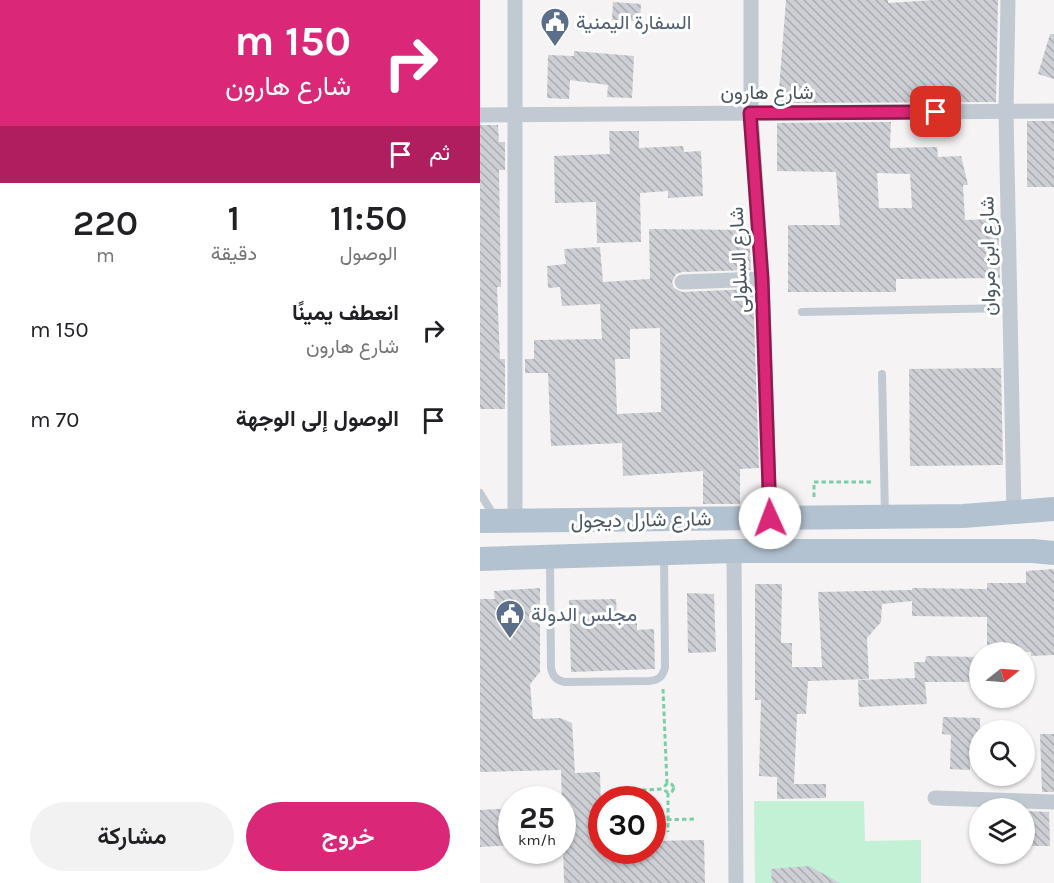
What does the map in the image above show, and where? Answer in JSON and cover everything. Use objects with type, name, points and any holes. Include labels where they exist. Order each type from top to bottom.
[{"type":"main road","name":"شارع شارل ديجول","points":[[498,521],[963,516],[1054,508]]},
{"type":"main road","name":"شارع شارل ديجول","points":[[480,559],[734,551],[1033,551],[1054,553]]},
{"type":"street","points":[[498,521],[515,115],[515,0]]},
{"type":"street","name":"شارع السلولى","points":[[751,0],[750,113],[762,279],[770,518]]},
{"type":"street","name":"شارع ابن مروان","points":[[1008,0],[1006,112],[1014,512]]},
{"type":"street","name":"شارع هارون","points":[[480,115],[1054,111]]},
{"type":"street","points":[[682,282],[762,279]]},
{"type":"street","points":[[734,551],[736,883]]},
{"type":"street","points":[[935,798],[1054,802]]},
{"type":"lane","points":[[802,312],[1010,308]]},
{"type":"lane","points":[[882,374],[885,516]]},
{"type":"lane","points":[[480,494],[498,521]]},
{"type":"lane","points":[[550,557],[551,668],[553,675],[565,682],[657,680],[663,675],[665,668],[664,553]]},
{"type":"path","points":[[814,482],[876,482]]},
{"type":"path","points":[[663,675],[668,784]]},
{"type":"path","points":[[665,786],[668,784]]},
{"type":"path","points":[[668,784],[672,785],[673,789],[668,793],[668,832]]},
{"type":"path","points":[[668,820],[696,819]]},
{"type":"green space","points":[[754,801],[864,801],[865,841],[921,840],[921,883],[755,883]]},
{"type":"building","points":[[786,0],[888,0],[888,3],[998,0],[996,102],[778,103]]},
{"type":"building","points":[[613,2],[641,4],[640,21],[612,20]]},
{"type":"building","points":[[1050,34],[1054,34],[1054,79],[1038,74]]},
{"type":"building","points":[[574,51],[634,56],[632,98],[607,97],[608,85],[570,80],[569,99],[547,98],[548,55],[574,56]]},
{"type":"building","points":[[1027,121],[1054,121],[1054,187],[1027,187]]},
{"type":"building","points":[[891,122],[890,148],[937,147],[938,157],[961,156],[968,185],[963,185],[965,220],[998,219],[1000,278],[896,279],[896,292],[788,292],[788,225],[840,225],[836,172],[777,171],[777,123]],"holes":[[[877,173],[910,174],[912,208],[879,208]]]},
{"type":"building","points":[[480,125],[498,125],[499,142],[505,142],[505,170],[499,170],[501,287],[497,287],[500,359],[505,359],[505,409],[480,409]]},
{"type":"building","points":[[609,131],[639,131],[639,148],[683,146],[684,152],[701,151],[703,196],[668,198],[668,191],[640,193],[641,242],[597,243],[596,202],[555,203],[554,156],[610,154]]},
{"type":"building","points":[[649,229],[749,230],[751,270],[682,272],[676,274],[672,282],[674,288],[682,292],[753,289],[759,468],[740,469],[740,504],[703,504],[703,471],[623,476],[622,443],[551,446],[548,373],[525,373],[525,359],[534,359],[534,340],[602,339],[600,304],[562,306],[560,287],[548,288],[547,266],[566,264],[564,249],[600,247],[603,282],[650,279]],"holes":[[[660,328],[661,412],[617,414],[615,359],[630,359],[630,329]]]},
{"type":"building","points":[[1001,368],[1003,465],[910,466],[909,369]]},
{"type":"building","points":[[1054,569],[1054,655],[1035,656],[1035,642],[987,642],[987,617],[912,616],[912,601],[882,604],[881,622],[867,638],[869,679],[808,681],[806,714],[797,714],[794,784],[826,784],[826,798],[777,799],[777,777],[759,776],[761,700],[755,700],[755,584],[782,584],[781,643],[792,643],[792,667],[822,667],[818,592],[912,590],[912,588],[987,589],[987,583],[1026,583],[1026,571]]},
{"type":"building","points":[[540,588],[540,672],[530,684],[533,719],[560,718],[572,723],[575,773],[600,772],[600,786],[588,786],[588,864],[666,864],[666,841],[704,840],[705,883],[564,883],[563,864],[576,864],[576,786],[561,786],[561,770],[480,772],[480,599],[495,599],[494,591]]},
{"type":"building","points":[[687,593],[714,594],[716,652],[688,653]]},
{"type":"building","points":[[616,599],[617,615],[637,615],[637,630],[654,629],[655,669],[571,672],[569,600]]},
{"type":"building","points":[[926,656],[969,657],[969,682],[925,682],[927,704],[859,707],[858,680],[915,678],[914,662],[925,662]]},
{"type":"building","points":[[943,717],[980,718],[980,720],[969,720],[969,770],[950,769],[951,735],[942,734]]},
{"type":"building","points":[[1040,734],[1054,734],[1054,792],[1042,792]]},
{"type":"building","points":[[498,809],[498,846],[480,847],[480,810]]},
{"type":"building","points":[[1035,811],[1049,812],[1050,846],[1035,846]]},
{"type":"building","points":[[809,866],[840,883],[772,883],[771,869]]},
{"type":"place","name":"السفارة اليمنية","points":[[555,48]]},
{"type":"place","name":"مجلس الدولة","points":[[510,640]]},
{"type":"route","points":[[770,518],[762,279],[750,113],[936,112]]}]
